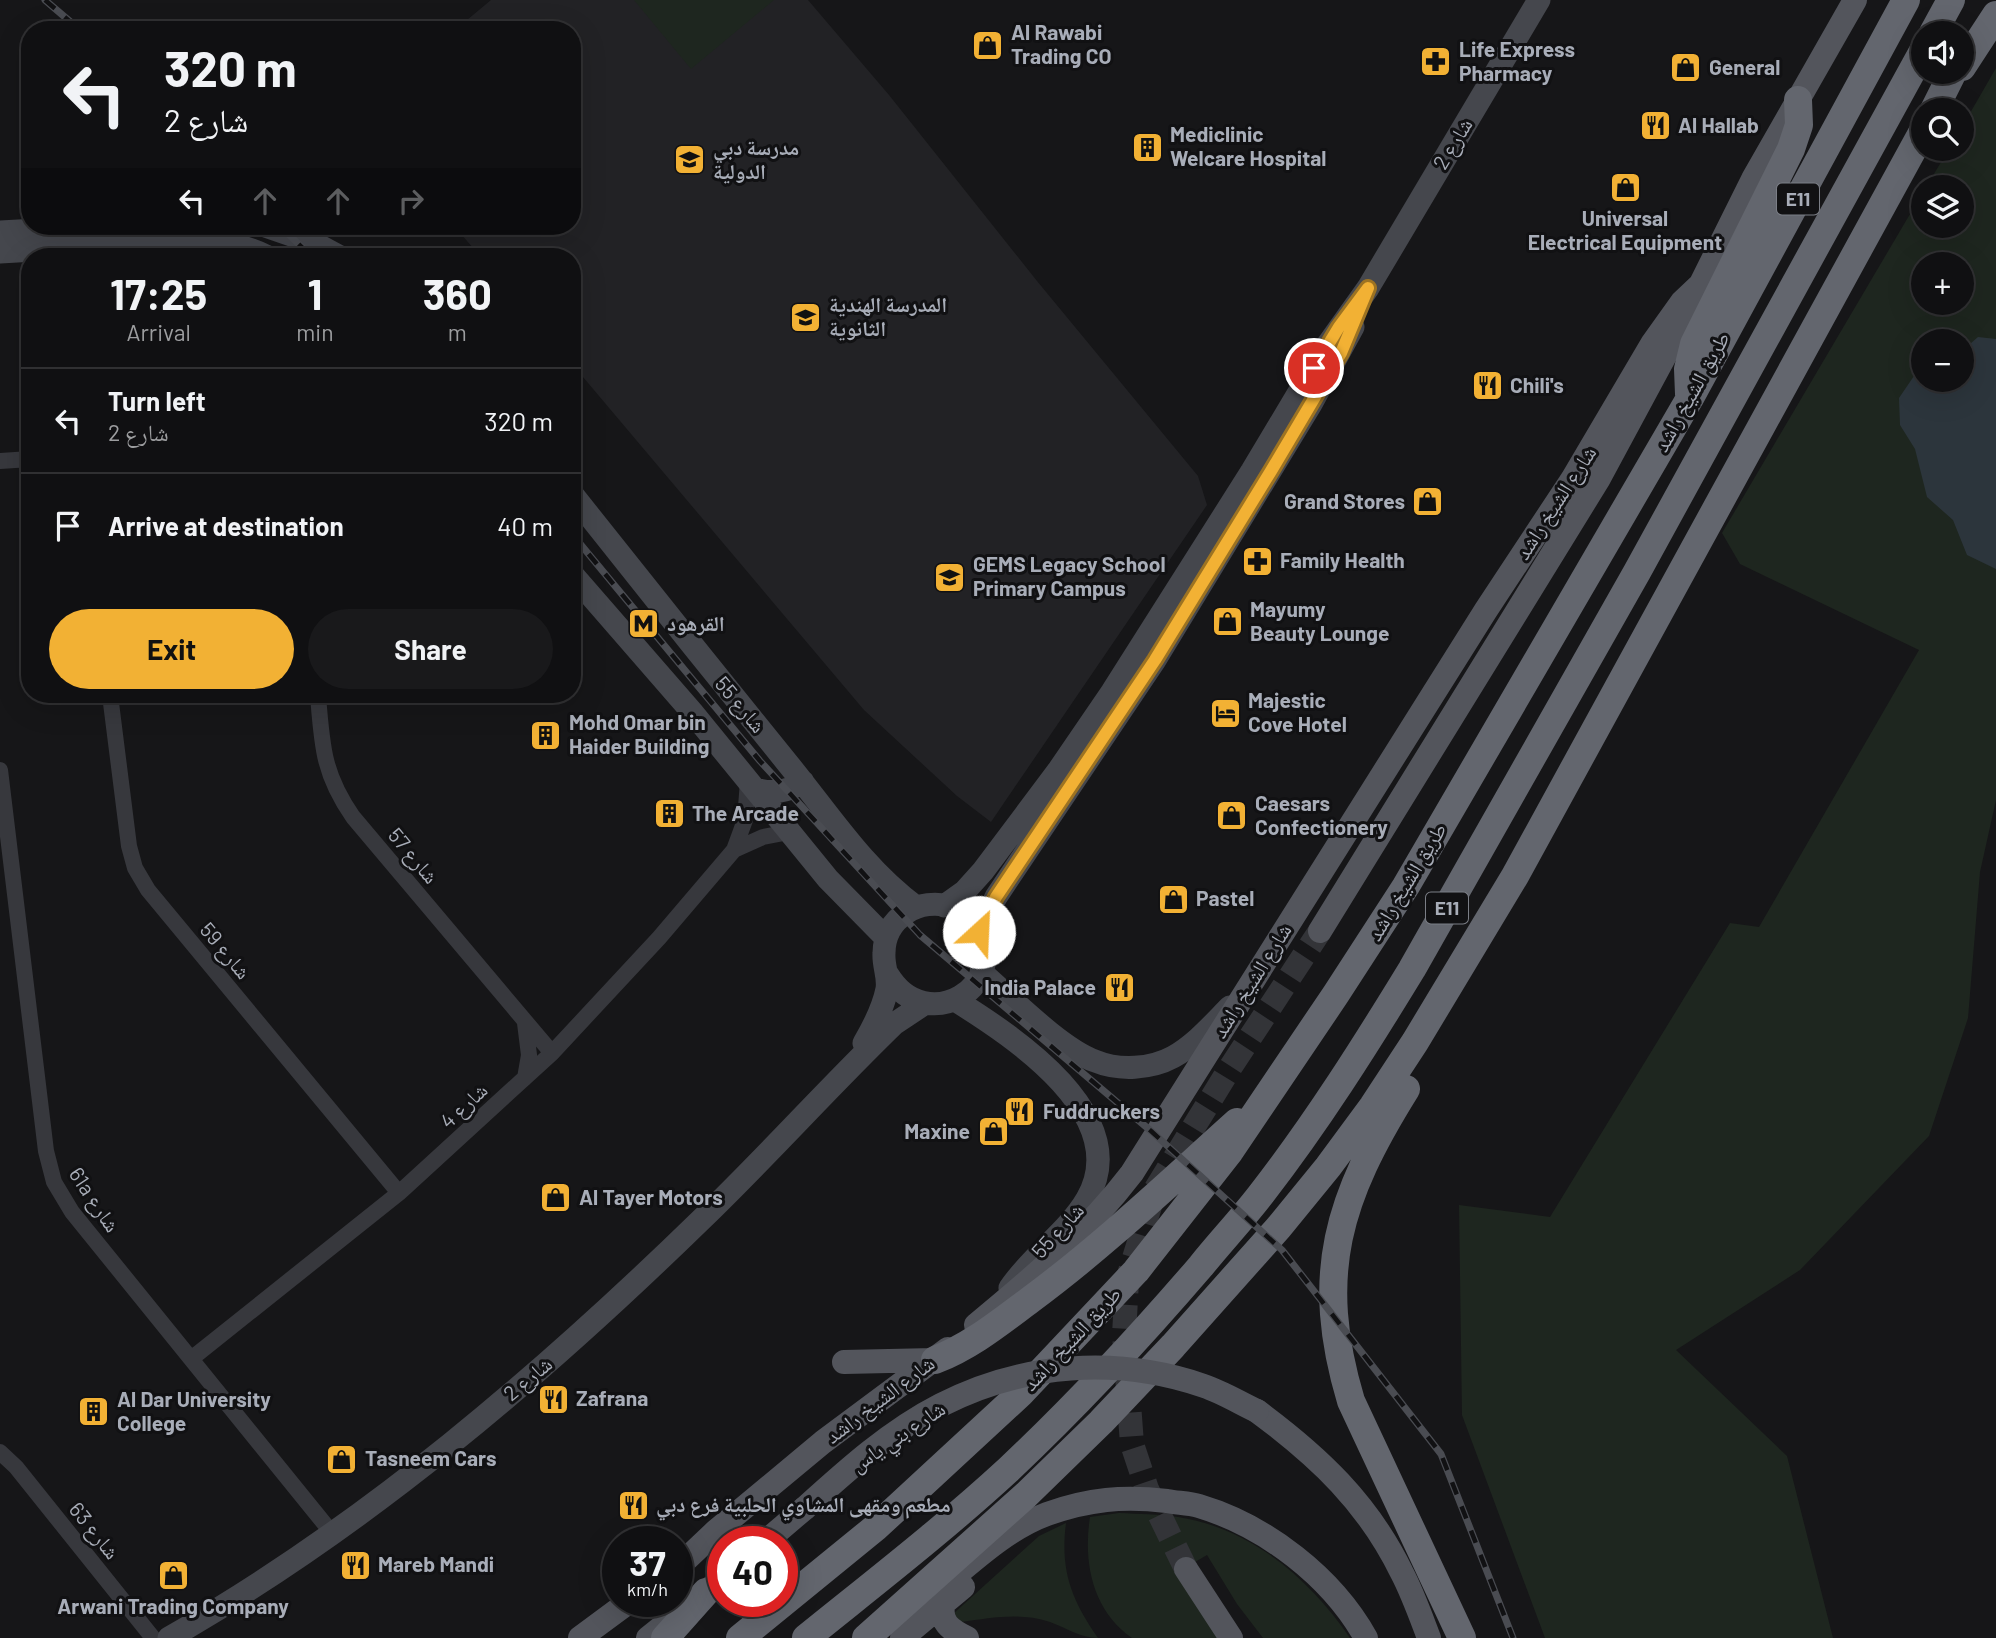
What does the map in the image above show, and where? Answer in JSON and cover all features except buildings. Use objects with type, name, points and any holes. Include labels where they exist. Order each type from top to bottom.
[{"type":"highway","name":"طريق الشيخ راشد","points":[[740,1638],[925,1484],[1067,1346],[1168,1232],[1272,1090],[1406,886],[1690,398],[1906,0]]},
{"type":"highway","points":[[1940,21],[1951,0]]},
{"type":"highway","points":[[1974,29],[1988,0]]},
{"type":"highway","points":[[1974,49],[1996,15]]},
{"type":"highway","name":"طريق الشيخ راشد","points":[[806,1638],[959,1514],[1055,1425],[1144,1330],[1261,1195],[1340,1084],[1419,958],[1637,572],[1911,73]]},
{"type":"highway","points":[[1690,398],[1688,369],[1694,344],[1791,149],[1798,125],[1798,100]]},
{"type":"highway","points":[[866,1638],[1026,1495],[1101,1422],[1279,1227],[1373,1106],[1415,1042],[1515,876],[1911,153]]},
{"type":"highway","points":[[1462,1638],[1351,1401],[1339,1364],[1332,1286],[1336,1247],[1345,1209],[1359,1173],[1494,937],[1510,898],[1515,876]]},
{"type":"highway","points":[[1261,1195],[1282,1182],[1320,1149],[1337,1130],[1423,1009],[1454,975]]},
{"type":"highway","points":[[935,1360],[979,1338],[1096,1249],[1272,1090]]},
{"type":"highway","points":[[665,1638],[707,1593]]},
{"type":"main road","points":[[1320,932],[1598,480],[1663,361],[1753,179],[1855,0]]},
{"type":"main road","name":"شارع الشيخ راشد","points":[[693,1553],[823,1442],[935,1360],[998,1307],[1067,1248],[1112,1199],[1151,1146],[1240,998],[1573,478],[1652,344],[1682,302],[1701,284]]},
{"type":"main road","points":[[844,1362],[935,1360]]},
{"type":"main road","name":"شارع بني ياس","points":[[784,1526],[850,1467],[883,1442],[941,1405],[991,1384],[1044,1370],[1099,1366],[1154,1371],[1206,1386],[1257,1411],[1301,1444],[1331,1473],[1375,1526],[1402,1574],[1429,1638]]},
{"type":"main road","points":[[878,1638],[1014,1530],[1046,1514],[1084,1502],[1116,1497],[1197,1505],[1239,1522],[1282,1547],[1325,1584],[1358,1623],[1367,1638]]},
{"type":"main road","points":[[902,1638],[1017,1540],[1064,1509]]},
{"type":"main road","points":[[1186,1569],[1231,1638]]},
{"type":"main road","points":[[648,1638],[707,1591]]},
{"type":"main road","points":[[944,1602],[942,1614],[946,1625],[967,1638]]},
{"type":"main road","points":[[580,1638],[608,1617]]},
{"type":"main road","points":[[606,1638],[628,1617]]},
{"type":"street","name":"شارع 2","points":[[944,906],[975,881],[1058,771],[1179,588],[1339,327],[1368,288],[1539,0]]},
{"type":"street","points":[[0,232],[21,231]]},
{"type":"street","points":[[295,235],[322,248]]},
{"type":"street","points":[[62,248],[186,240],[208,240],[241,248]]},
{"type":"street","points":[[0,252],[21,251]]},
{"type":"street","name":"شارع 2","points":[[979,932],[996,897],[1155,660],[1288,444],[1341,353],[1368,288]]},
{"type":"street","points":[[0,461],[21,460]]},
{"type":"street","name":"شارع 55","points":[[581,505],[865,861],[896,892],[916,907]]},
{"type":"street","name":"شارع 55","points":[[581,584],[692,712],[828,879],[886,938]]},
{"type":"street","name":"شارع 59","points":[[111,703],[129,846],[135,868],[148,890],[399,1193]]},
{"type":"street","name":"شارع 57","points":[[319,703],[323,755],[330,778],[353,817],[552,1053]]},
{"type":"street","name":"61a شارع","points":[[0,771],[48,1165],[54,1182],[72,1212],[332,1533]]},
{"type":"street","points":[[751,785],[767,793],[792,789],[803,782]]},
{"type":"street","name":"شارع 4","points":[[191,1359],[399,1193],[552,1053],[659,938],[734,850],[745,820],[751,785]]},
{"type":"street","name":"شارع 4","points":[[734,850],[763,837],[789,832]]},
{"type":"street","points":[[927,904],[944,906],[962,913],[979,932],[984,959],[981,972],[966,993],[955,1000],[940,1004],[924,1004],[903,994],[888,975],[884,963],[886,938],[897,919],[916,907],[927,904]]},
{"type":"street","points":[[981,972],[1071,1047],[1094,1061],[1121,1067],[1147,1066],[1172,1057],[1194,1042],[1240,998]]},
{"type":"street","name":"شارع 2","points":[[847,1071],[879,1016],[888,975]]},
{"type":"street","name":"شارع 55","points":[[955,1000],[990,1021],[1044,1067],[1070,1093],[1087,1116],[1095,1133],[1098,1155],[1096,1177],[1088,1197],[1076,1214],[1030,1263],[998,1307]]},
{"type":"street","name":"شارع 2","points":[[169,1638],[259,1584],[332,1533],[450,1444],[573,1341],[778,1144],[894,1024],[924,1004]]},
{"type":"street","points":[[524,1021],[529,1055],[525,1078]]},
{"type":"street","name":"شارع 63","points":[[0,1452],[16,1467],[153,1638]]},
{"type":"shaded area","points":[[491,0],[808,0],[889,95],[1037,281],[1198,476],[1207,505],[991,822],[957,796],[864,710],[581,375],[581,248],[473,248],[462,235],[581,235],[581,21],[466,21]]},
{"type":"shaded area","points":[[634,0],[774,0],[691,69]]},
{"type":"shaded area","points":[[1996,68],[1996,800],[1980,872],[1968,1018],[1929,1136],[1800,1270],[1676,1350],[1787,1456],[1833,1638],[1545,1638],[1462,1415],[1459,1205],[1550,1217],[1730,923],[1759,927],[1919,650],[1740,564],[1722,533],[1911,212],[1911,238],[1974,238],[1974,175],[1933,175],[1942,161],[1974,161],[1974,106]]},
{"type":"shaded area","points":[[1978,337],[1996,339],[1996,569],[1967,555],[1953,520],[1927,497],[1915,449],[1900,425],[1899,398],[1911,380],[1911,392],[1974,392],[1974,340]]},
{"type":"shaded area","points":[[1119,1513],[1171,1516],[1205,1523],[1230,1532],[1254,1545],[1297,1577],[1317,1596],[1350,1638],[1263,1638],[1237,1604],[1207,1555],[1178,1572],[1219,1638],[1132,1638],[1118,1627],[1099,1599],[1093,1584],[1088,1551],[1090,1517]]},
{"type":"shaded area","points":[[1066,1523],[1066,1570],[1074,1597],[1098,1638],[1079,1635],[1050,1622],[1027,1617],[961,1622],[953,1614],[1039,1536]]},
{"type":"tunnel","points":[[1186,1569],[1147,1489],[1132,1444],[1124,1335],[1127,1281],[1155,1190],[1230,1068],[1320,931]]},
{"type":"railway","points":[[45,0],[70,21]]},
{"type":"railway","points":[[289,235],[303,248]]},
{"type":"railway","points":[[581,545],[760,761],[920,935],[1151,1131],[1282,1250],[1441,1454],[1513,1638]]},
{"type":"place","name":"Al Rawabi Trading CO","points":[[988,45]]},
{"type":"place","name":"Life Express Pharmacy","points":[[1436,62]]},
{"type":"place","name":"General","points":[[1686,68]]},
{"type":"place","name":"Al Hallab","points":[[1655,126]]},
{"type":"place","name":"Mediclinic Welcare Hospital","points":[[1147,147]]},
{"type":"place","name":"مدرسة دبي الدولية","points":[[690,160]]},
{"type":"place","name":"Universal Electrical Equipment","points":[[1625,187]]},
{"type":"place","name":"المدرسة الهندية الثانوية","points":[[806,317]]},
{"type":"place","name":"Chili's","points":[[1487,386]]},
{"type":"place","name":"Grand Stores","points":[[1428,502]]},
{"type":"place","name":"Family Health","points":[[1257,561]]},
{"type":"place","name":"GEMS Legacy School Primary Campus","points":[[950,577]]},
{"type":"place","name":"Mayumy Beauty Lounge","points":[[1227,622]]},
{"type":"place","name":"القرهود","points":[[644,624]]},
{"type":"place","name":"Majestic Cove Hotel","points":[[1225,713]]},
{"type":"place","name":"Mohd Omar bin Haider Building","points":[[546,735]]},
{"type":"place","name":"The Arcade","points":[[669,814]]},
{"type":"place","name":"Caesars Confectionery","points":[[1232,816]]},
{"type":"place","name":"Pastel","points":[[1173,899]]},
{"type":"place","name":"India Palace","points":[[1119,988]]},
{"type":"place","name":"Fuddruckers","points":[[1020,1112]]},
{"type":"place","name":"Maxine","points":[[993,1132]]},
{"type":"place","name":"Al Tayer Motors","points":[[556,1198]]},
{"type":"place","name":"Zafrana","points":[[553,1399]]},
{"type":"place","name":"Al Dar University College","points":[[94,1412]]},
{"type":"place","name":"Tasneem Cars","points":[[342,1459]]},
{"type":"place","name":"مطعم ومقهى المشاوي الحلبية فرع دبي","points":[[633,1505]]},
{"type":"place","name":"Mareb Mandi","points":[[355,1565]]},
{"type":"place","name":"Arwani Trading Company","points":[[173,1575]]},
{"type":"route","points":[[979,932],[996,897],[1155,660],[1282,454],[1341,353],[1368,288],[1339,327],[1314,368]]}]
